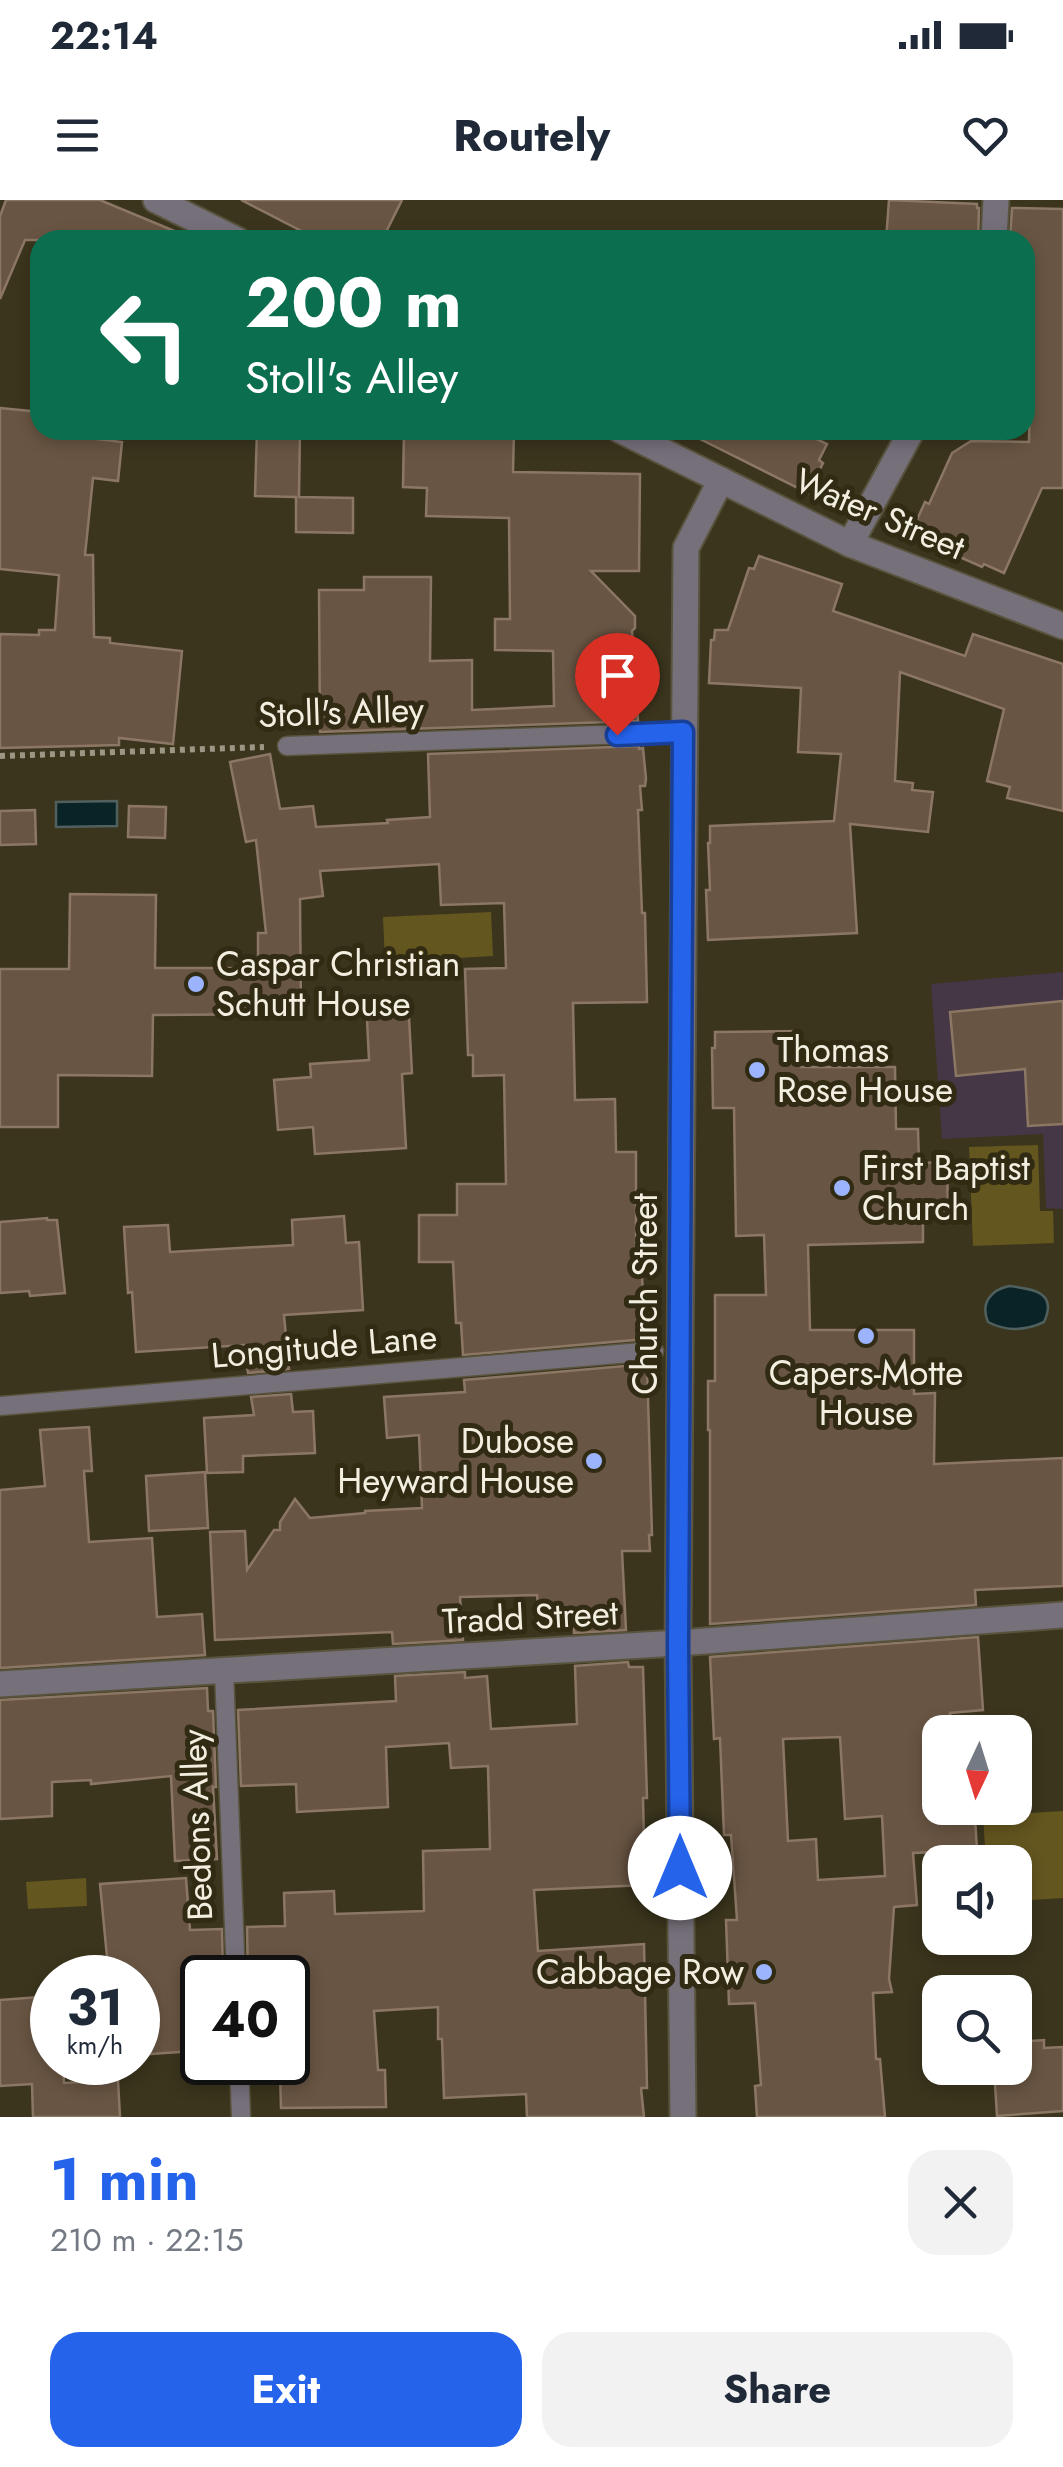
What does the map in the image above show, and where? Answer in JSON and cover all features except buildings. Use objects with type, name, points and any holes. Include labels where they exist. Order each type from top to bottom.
[{"type":"street","points":[[156,200],[217,230]]},
{"type":"street","points":[[994,230],[996,200]]},
{"type":"street","name":"Water Street","points":[[640,440],[850,544],[1063,626]]},
{"type":"street","points":[[850,544],[907,440]]},
{"type":"street","name":"Church Street","points":[[683,2117],[678,1644],[686,548],[721,480]]},
{"type":"street","name":"Tradd Street","points":[[0,1684],[678,1644],[1063,1616]]},
{"type":"lane","name":"Stoll's Alley","points":[[287,746],[683,732]]},
{"type":"lane","name":"Longitude Lane","points":[[0,1406],[654,1351]]},
{"type":"lane","name":"Bedons Alley","points":[[224,1670],[235,1955]]},
{"type":"lane","points":[[240,2085],[242,2117]]},
{"type":"path","name":"Stoll's Alley","points":[[0,756],[287,746]]},
{"type":"shaded area","points":[[491,912],[493,956],[385,962],[383,917]]},
{"type":"shaded area","points":[[1063,972],[1063,1209],[1046,1208],[1043,1134],[942,1139],[931,984]]},
{"type":"shaded area","points":[[1038,1145],[1040,1211],[1053,1211],[1054,1243],[973,1246],[969,1147]]},
{"type":"shaded area","points":[[1063,1811],[1063,1898],[1032,1900],[1032,1845],[985,1845],[984,1825],[1032,1825],[1032,1813]]},
{"type":"shaded area","points":[[86,1878],[87,1906],[28,1909],[26,1882]]},
{"type":"water","points":[[117,801],[117,826],[56,827],[56,802]]},
{"type":"water","points":[[1009,1286],[1034,1291],[1045,1298],[1048,1312],[1044,1322],[1016,1329],[988,1322],[985,1309],[989,1298]]},
{"type":"place","name":"Caspar Christian Schutt House","points":[[196,984]]},
{"type":"place","name":"Thomas Rose House","points":[[757,1070]]},
{"type":"place","name":"First Baptist Church","points":[[842,1188]]},
{"type":"place","name":"Capers-Motte House","points":[[866,1336]]},
{"type":"place","name":"Dubose Heyward House","points":[[594,1461]]},
{"type":"place","name":"Cabbage Row","points":[[764,1972]]},
{"type":"route","points":[[617,735],[683,732],[680,1868]]}]
